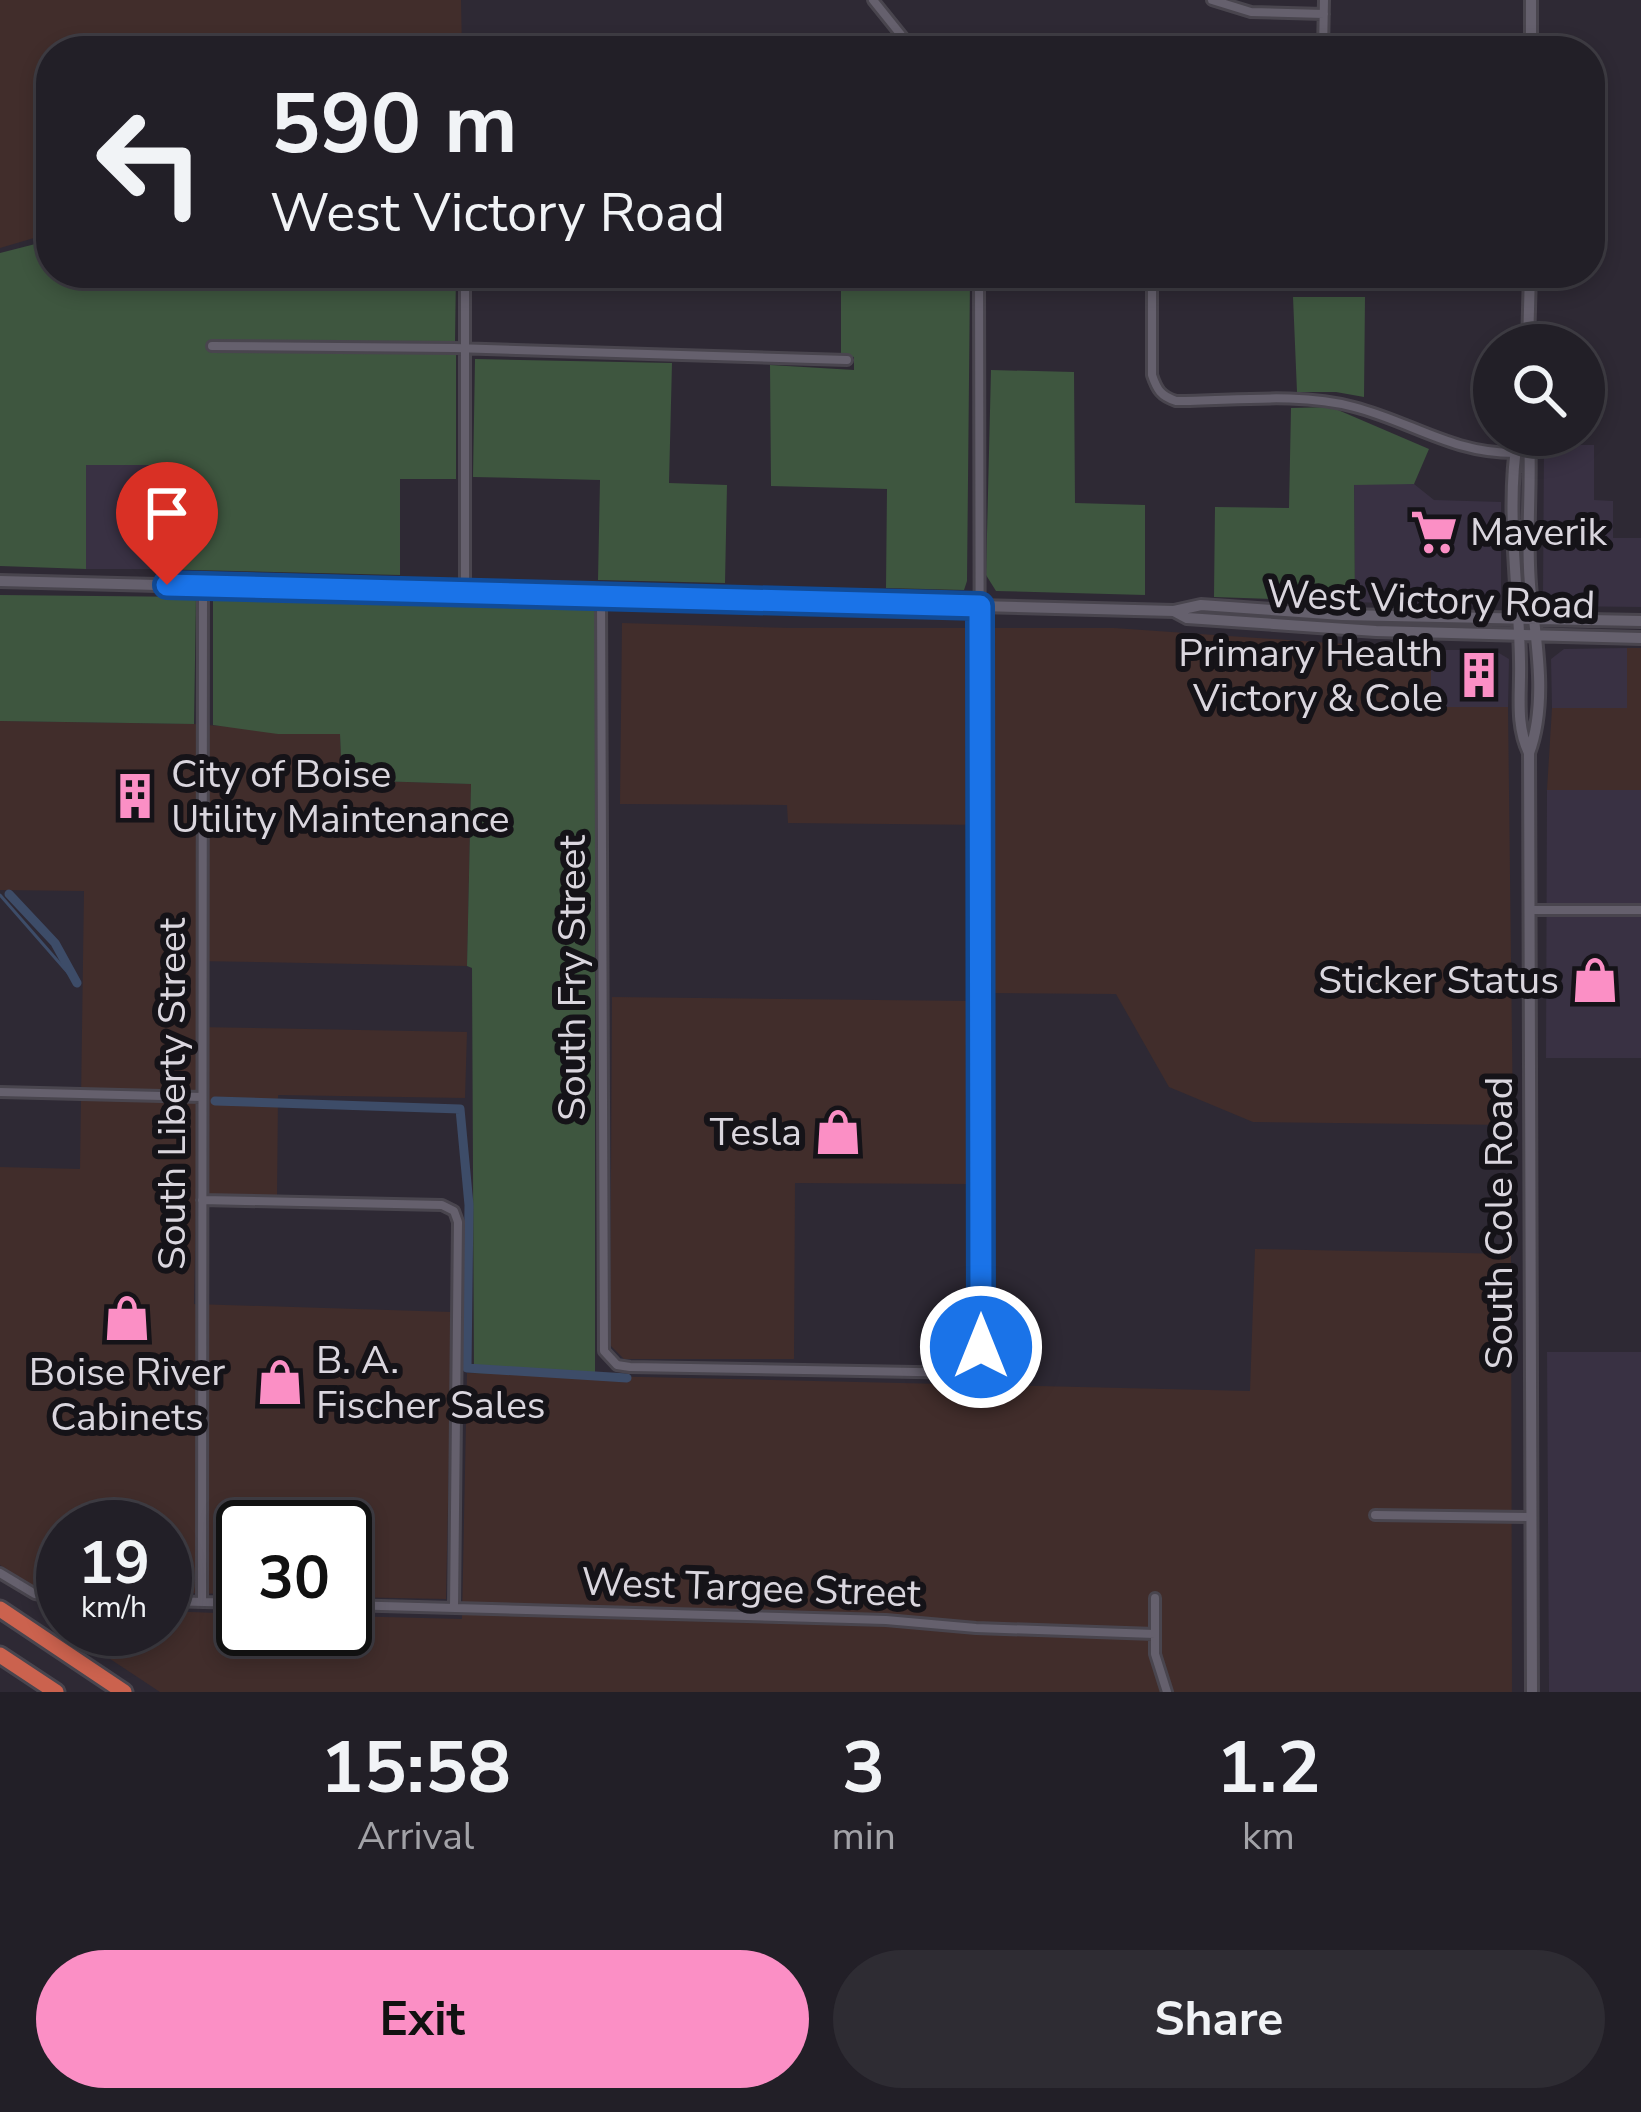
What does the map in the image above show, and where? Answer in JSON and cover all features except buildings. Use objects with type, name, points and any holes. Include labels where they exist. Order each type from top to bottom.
[{"type":"highway","points":[[0,1610],[124,1692]]},
{"type":"highway","points":[[0,1654],[56,1692]]},
{"type":"main road","points":[[1531,0],[1531,36]]},
{"type":"main road","points":[[1529,324],[1530,288]]},
{"type":"main road","name":"South Cole Road","points":[[1515,456],[1520,734],[1528,753],[1532,1692]]},
{"type":"main road","name":"South Cole Road","points":[[1518,456],[1529,482]]},
{"type":"main road","name":"South Cole Road","points":[[1528,753],[1536,734],[1537,638],[1531,594],[1530,456]]},
{"type":"main road","name":"West Victory Road","points":[[0,581],[1174,611],[1201,605],[1641,621]]},
{"type":"main road","name":"West Victory Road","points":[[1218,621],[1223,614],[1268,610]]},
{"type":"main road","name":"West Victory Road","points":[[1174,611],[1187,618],[1218,621],[1537,638],[1641,638]]},
{"type":"street","points":[[873,0],[902,36]]},
{"type":"street","points":[[1212,0],[1251,12],[1324,14]]},
{"type":"street","points":[[1323,36],[1324,0]]},
{"type":"street","points":[[465,288],[465,592]]},
{"type":"street","points":[[979,288],[980,606]]},
{"type":"street","points":[[1152,288],[1152,375],[1157,390],[1166,397],[1176,401],[1325,401],[1357,407],[1473,450]]},
{"type":"street","points":[[212,346],[847,360]]},
{"type":"street","name":"South Liberty Street","points":[[202,1602],[203,586]]},
{"type":"street","name":"South Fry Street","points":[[601,596],[604,1352],[630,1367],[965,1375],[977,1370],[981,1347],[980,606]]},
{"type":"street","points":[[1528,910],[1641,910]]},
{"type":"street","points":[[0,1092],[202,1097]]},
{"type":"street","points":[[202,1201],[442,1204],[454,1211],[458,1222],[454,1608]]},
{"type":"street","points":[[1375,1515],[1532,1517]]},
{"type":"street","points":[[0,1573],[36,1594]]},
{"type":"street","points":[[1155,1598],[1155,1654],[1167,1692]]},
{"type":"street","points":[[192,1602],[216,1602]]},
{"type":"street","name":"West Targee Street","points":[[372,1606],[886,1620],[1155,1634]]},
{"type":"shaded area","points":[[0,0],[461,0],[462,36],[36,36],[36,237],[0,248]]},
{"type":"shaded area","points":[[1544,456],[1594,456],[1594,500],[1613,501],[1613,538],[1641,538],[1641,607],[1557,606],[1543,592]]},
{"type":"shaded area","points":[[86,465],[150,465],[150,569],[86,569]]},
{"type":"shaded area","points":[[1354,484],[1414,484],[1434,500],[1501,502],[1501,594],[1492,607],[1355,602]]},
{"type":"shaded area","points":[[622,623],[1114,628],[1431,650],[1431,707],[1508,707],[1513,1125],[1253,1122],[1169,1087],[1116,994],[989,993],[990,825],[788,823],[787,805],[620,804]]},
{"type":"shaded area","points":[[1627,648],[1627,708],[1552,708],[1551,659],[1564,649]]},
{"type":"shaded area","points":[[1627,648],[1641,648],[1641,790],[1547,790],[1552,708],[1627,708]]},
{"type":"shaded area","points":[[1431,650],[1494,650],[1509,659],[1508,707],[1431,707]]},
{"type":"shaded area","points":[[0,721],[194,724],[278,734],[340,734],[342,780],[471,784],[467,966],[196,961],[196,1027],[467,1032],[465,1098],[278,1095],[277,1197],[196,1198],[194,1304],[452,1312],[446,1599],[372,1598],[372,1500],[216,1500],[216,1594],[192,1593],[192,1500],[36,1500],[36,1590],[0,1565],[0,1167],[80,1169],[84,891],[0,890]]},
{"type":"shaded area","points":[[1547,790],[1641,790],[1641,1058],[1546,1058]]},
{"type":"shaded area","points":[[612,997],[972,1001],[970,1184],[795,1183],[794,1359],[624,1359],[610,1345]]},
{"type":"shaded area","points":[[1255,1249],[1511,1254],[1512,1692],[160,1692],[106,1656],[192,1656],[192,1612],[216,1613],[216,1656],[372,1656],[372,1617],[462,1619],[467,1373],[1250,1391]]},
{"type":"shaded area","points":[[1547,1352],[1641,1352],[1641,1692],[1549,1692]]},
{"type":"green space","points":[[36,244],[36,288],[456,288],[455,341],[208,342],[209,351],[456,354],[456,479],[400,479],[400,575],[150,569],[149,465],[86,465],[86,569],[0,566],[0,253]]},
{"type":"green space","points":[[841,288],[970,288],[964,590],[886,588],[887,489],[771,486],[770,365],[854,370],[854,357],[841,356]]},
{"type":"green space","points":[[1293,297],[1365,297],[1364,397],[1297,392]]},
{"type":"green space","points":[[475,359],[672,363],[669,483],[727,485],[725,583],[598,580],[600,480],[473,477]]},
{"type":"green space","points":[[991,370],[1074,372],[1075,503],[1145,505],[1145,595],[996,591],[986,575]]},
{"type":"green space","points":[[1331,407],[1429,449],[1414,484],[1354,485],[1355,602],[1214,597],[1215,507],[1289,508],[1291,408]]},
{"type":"green space","points":[[0,595],[196,597],[194,724],[0,721]]},
{"type":"green space","points":[[213,599],[595,610],[595,1376],[474,1373],[472,968],[467,966],[471,784],[342,780],[340,734],[278,734],[213,725]]},
{"type":"waterway","points":[[9,894],[55,943],[77,983]]},
{"type":"waterway","points":[[0,895],[77,983]]},
{"type":"waterway","points":[[215,1101],[460,1109],[469,1205],[467,1368],[627,1378]]},
{"type":"place","name":"Maverik","points":[[1434,532]]},
{"type":"place","name":"Primary Health Victory & Cole","points":[[1479,675]]},
{"type":"place","name":"City of Boise Utility Maintenance","points":[[135,796]]},
{"type":"place","name":"Sticker Status","points":[[1595,980]]},
{"type":"place","name":"Tesla","points":[[838,1132]]},
{"type":"place","name":"Boise River Cabinets","points":[[127,1318]]},
{"type":"place","name":"B. A. Fischer Sales","points":[[280,1382]]},
{"type":"route","points":[[167,585],[980,606],[981,1347]]}]
